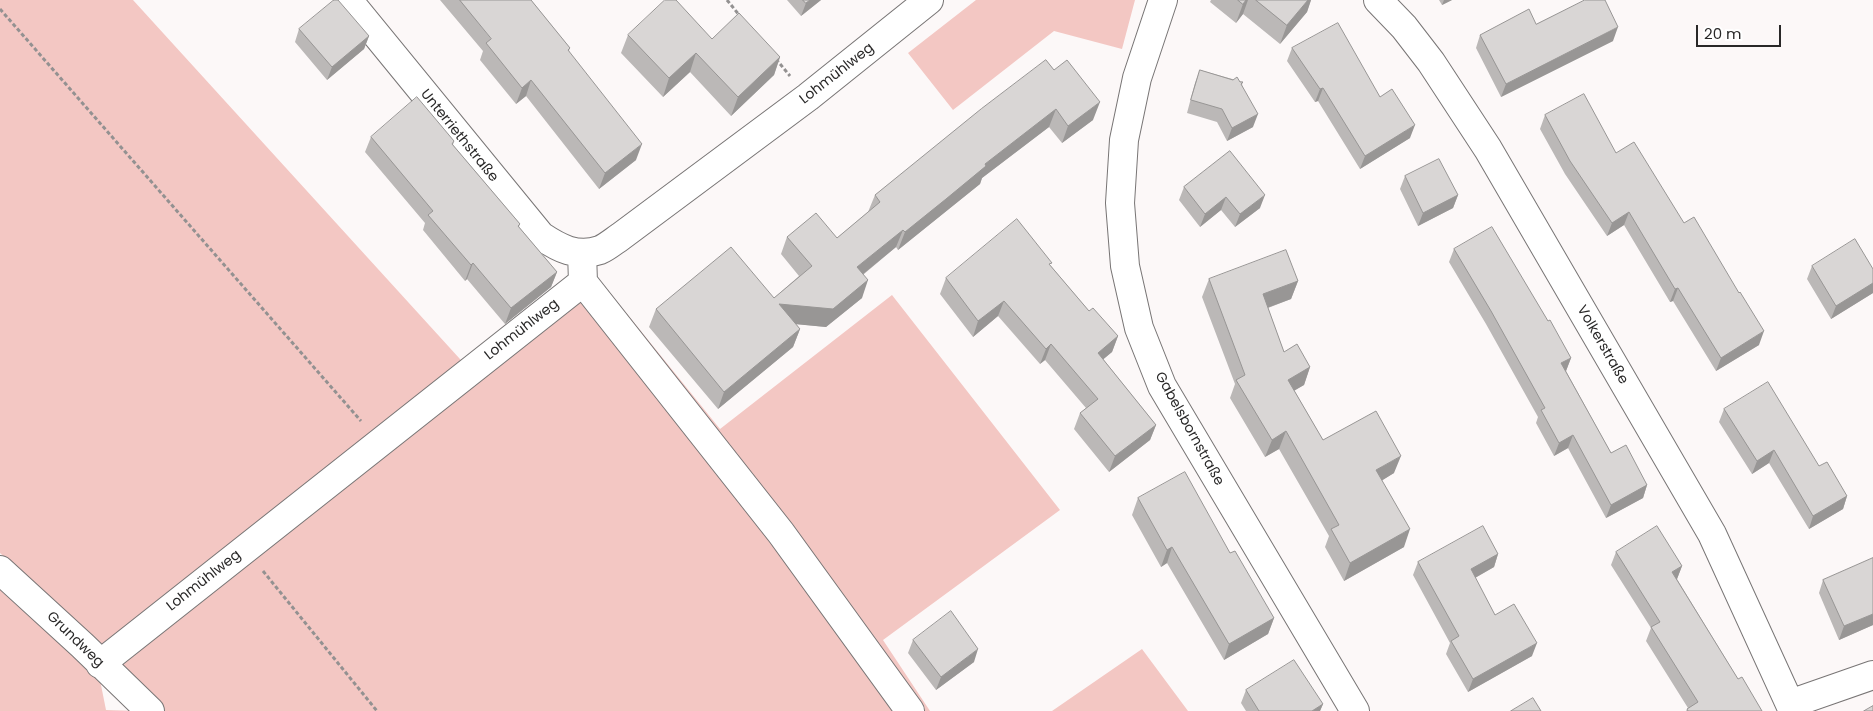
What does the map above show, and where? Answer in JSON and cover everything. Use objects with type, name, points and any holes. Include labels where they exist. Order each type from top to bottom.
[{"type":"street","name":"Unterriethstraße","points":[[348,0],[541,236],[561,249],[582,253]]},
{"type":"street","name":"Lohmühlweg","points":[[582,253],[600,250],[620,237],[808,97],[929,0]]},
{"type":"street","name":"Gabelsbornstraße","points":[[1163,0],[1137,78],[1124,140],[1120,203],[1122,230],[1125,266],[1139,328],[1162,386],[1355,711]]},
{"type":"street","name":"Volkerstraße","points":[[1378,0],[1404,27],[1431,62],[1488,149],[1712,534],[1791,708]]},
{"type":"street","points":[[582,253],[583,282],[781,533],[910,711]]},
{"type":"street","name":"Lohmühlweg","points":[[100,664],[583,282]]},
{"type":"street","name":"Grundweg","points":[[0,570],[150,711]]},
{"type":"street","points":[[1791,708],[1873,675]]},
{"type":"path","points":[[727,0],[746,22]]},
{"type":"path","points":[[0,9],[380,442]]},
{"type":"path","points":[[770,52],[808,97]]},
{"type":"path","points":[[245,549],[377,711]]},
{"type":"shaded area","points":[[0,0],[133,0],[480,381],[598,278],[720,429],[892,295],[1060,510],[883,640],[930,711],[165,711],[0,553]]},
{"type":"shaded area","points":[[976,0],[1135,0],[1122,49],[1054,31],[953,110],[908,53]]},
{"type":"shaded area","points":[[0,583],[100,680],[106,710],[136,711],[0,711]]},
{"type":"shaded area","points":[[1142,649],[1188,711],[1052,711]]},
{"type":"building","points":[[334,0],[338,0],[369,36],[332,67],[299,29]]},
{"type":"building","points":[[460,0],[531,0],[570,48],[568,50],[642,144],[605,173],[531,80],[522,88],[486,43],[491,39]]},
{"type":"building","points":[[665,0],[676,0],[712,39],[739,13],[780,57],[738,97],[696,53],[669,78],[628,35]]},
{"type":"building","points":[[1238,0],[1246,0],[1243,4]]},
{"type":"building","points":[[1256,0],[1308,0],[1287,25]]},
{"type":"building","points":[[1585,0],[1605,0],[1618,27],[1506,84],[1480,35],[1529,9],[1536,24]]},
{"type":"building","points":[[1338,23],[1380,97],[1392,89],[1415,125],[1365,156],[1323,88],[1320,89],[1292,48]]},
{"type":"building","points":[[1046,60],[1054,70],[1067,60],[1100,102],[1068,126],[1056,109],[985,164],[986,166],[905,232],[903,230],[857,267],[868,280],[833,309],[779,304],[800,329],[724,392],[656,309],[731,247],[774,298],[812,266],[787,237],[816,213],[837,238],[880,202],[875,195],[981,109]]},
{"type":"building","points":[[1200,70],[1233,80],[1237,77],[1240,82],[1243,82],[1241,84],[1258,114],[1232,128],[1222,109],[1191,100]]},
{"type":"building","points":[[1584,94],[1616,153],[1634,142],[1684,223],[1694,217],[1764,331],[1721,358],[1678,288],[1675,289],[1629,212],[1612,223],[1570,161],[1545,115]]},
{"type":"building","points":[[417,97],[454,141],[452,144],[520,224],[518,226],[557,272],[511,308],[473,263],[471,265],[428,215],[433,211],[371,137]]},
{"type":"building","points":[[1230,151],[1265,195],[1240,214],[1226,197],[1205,214],[1184,187]]},
{"type":"building","points":[[1439,159],[1458,195],[1423,213],[1405,176]]},
{"type":"building","points":[[1017,219],[1052,263],[1049,264],[1089,311],[1093,308],[1118,336],[1098,353],[1156,425],[1115,456],[1080,413],[1098,399],[1051,344],[1046,349],[1004,301],[978,321],[946,278]]},
{"type":"building","points":[[1492,227],[1548,321],[1550,320],[1571,358],[1561,363],[1611,453],[1626,445],[1647,485],[1611,505],[1573,435],[1559,443],[1541,410],[1545,408],[1454,249]]},
{"type":"building","points":[[1855,239],[1873,269],[1873,283],[1836,306],[1812,266]]},
{"type":"building","points":[[1286,250],[1298,281],[1263,294],[1284,352],[1297,344],[1310,367],[1288,380],[1323,440],[1376,411],[1401,456],[1376,470],[1410,529],[1350,563],[1331,529],[1339,525],[1286,431],[1272,440],[1236,380],[1245,375],[1209,279]]},
{"type":"building","points":[[1768,382],[1819,466],[1827,462],[1847,496],[1813,516],[1774,450],[1757,461],[1724,409]]},
{"type":"building","points":[[1185,472],[1230,553],[1235,551],[1274,618],[1229,644],[1172,547],[1167,550],[1138,498]]},
{"type":"building","points":[[1483,526],[1498,554],[1471,569],[1495,615],[1514,604],[1537,643],[1473,679],[1451,641],[1459,636],[1418,562]]},
{"type":"building","points":[[1657,526],[1682,566],[1672,572],[1738,679],[1742,677],[1762,711],[1688,711],[1687,709],[1698,702],[1651,627],[1660,622],[1616,552]]},
{"type":"building","points":[[1873,558],[1873,614],[1844,626],[1823,580]]},
{"type":"building","points":[[951,611],[978,649],[941,677],[913,640]]},
{"type":"building","points":[[1294,660],[1323,704],[1312,711],[1259,711],[1246,690]]},
{"type":"building","points":[[1533,698],[1541,711],[1511,711]]},
{"type":"building","points":[[1873,706],[1873,711],[1864,711]]}]
